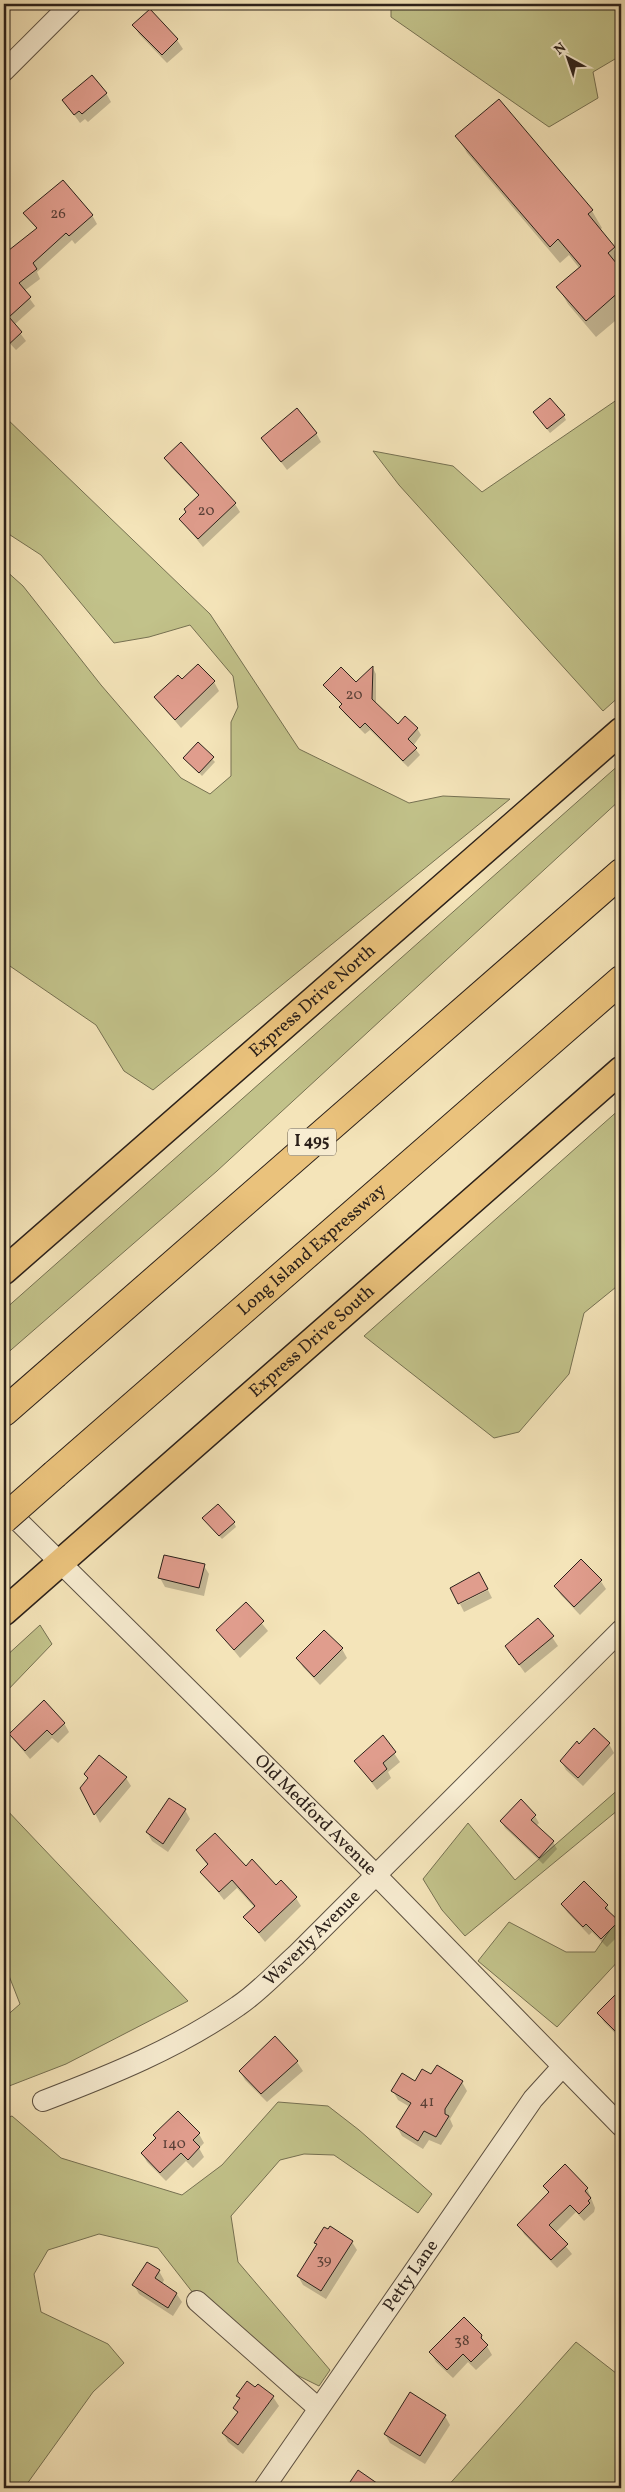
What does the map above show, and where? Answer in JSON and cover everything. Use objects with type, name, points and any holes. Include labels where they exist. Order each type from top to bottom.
[{"type":"highway","name":"I 495","points":[[4,1412],[621,873]]},
{"type":"highway","name":"Long Island Expressway","points":[[4,1519],[621,980]]},
{"type":"main road","name":"Express Drive North","points":[[4,1271],[621,731]]},
{"type":"main road","name":"Express Drive South","points":[[4,1612],[621,1070]]},
{"type":"street","points":[[4,71],[71,4]]},
{"type":"street","name":"Old Medford Avenue","points":[[4,1507],[377,1876],[621,2126]]},
{"type":"street","name":"Waverly Avenue","points":[[43,2101],[115,2074],[177,2044],[240,2005],[296,1955],[377,1876],[621,1630]]},
{"type":"street","name":"Petty Lane","points":[[264,2488],[533,2098],[562,2067]]},
{"type":"street","points":[[197,2301],[318,2408]]},
{"type":"green space","points":[[391,4],[621,4],[621,65],[615,59],[593,72],[598,98],[549,127],[391,17]]},
{"type":"green space","points":[[621,397],[621,695],[603,711],[399,485],[373,451],[453,466],[482,492]]},
{"type":"green space","points":[[4,416],[210,614],[299,749],[409,803],[443,796],[510,799],[153,1090],[124,1071],[96,1025],[4,962],[4,569],[23,586],[101,685],[181,778],[210,794],[231,776],[231,722],[238,707],[233,676],[190,625],[149,637],[114,643],[41,555],[4,531]]},
{"type":"green space","points":[[621,763],[621,799],[217,1171],[4,1356],[4,1310]]},
{"type":"green space","points":[[621,1108],[621,1283],[584,1313],[569,1374],[519,1432],[494,1438],[364,1336]]},
{"type":"green space","points":[[40,1625],[52,1644],[4,1694],[4,1658]]},
{"type":"green space","points":[[621,1787],[621,1834],[618,1810],[465,1936],[442,1910],[423,1879],[468,1823],[515,1880]]},
{"type":"green space","points":[[4,1807],[188,2001],[66,2064],[4,2088],[4,2018],[20,2004],[4,1963]]},
{"type":"green space","points":[[621,1914],[621,1958],[557,2027],[478,1961],[509,1922],[566,1952],[595,1952]]},
{"type":"green space","points":[[278,2102],[328,2106],[359,2130],[432,2194],[418,2213],[334,2155],[304,2154],[280,2160],[231,2216],[238,2262],[330,2370],[319,2386],[232,2343],[158,2248],[99,2234],[48,2250],[34,2274],[41,2312],[108,2344],[124,2363],[93,2392],[24,2488],[4,2488],[4,2119],[12,2116],[61,2158],[182,2195],[222,2165]]},
{"type":"green space","points":[[576,2342],[621,2377],[621,2488],[446,2488]]},
{"type":"building","points":[[150,9],[178,39],[162,55],[132,25]]},
{"type":"building","points":[[92,75],[107,93],[82,114],[79,111],[74,115],[62,100]]},
{"type":"building","points":[[499,99],[593,210],[588,214],[615,247],[608,253],[621,269],[621,290],[586,321],[556,287],[581,266],[558,239],[550,247],[455,136]]},
{"type":"building","points":[[63,180],[93,215],[69,236],[66,233],[33,263],[37,269],[19,283],[31,297],[9,317],[22,332],[4,349],[4,254],[37,228],[23,213]]},
{"type":"building","points":[[550,398],[565,415],[547,429],[533,412]]},
{"type":"building","points":[[297,408],[317,433],[281,462],[261,438]]},
{"type":"building","points":[[181,442],[236,503],[198,539],[179,519],[186,512],[184,509],[199,495],[164,458]]},
{"type":"building","points":[[198,664],[215,681],[175,720],[154,697],[178,675],[182,679]]},
{"type":"building","points":[[373,666],[372,699],[398,724],[405,716],[418,728],[408,739],[417,748],[403,761],[365,723],[360,728],[339,707],[342,704],[323,685],[341,667],[356,682]]},
{"type":"building","points":[[198,742],[214,757],[199,773],[183,758]]},
{"type":"building","points":[[218,1504],[235,1522],[219,1536],[202,1518]]},
{"type":"building","points":[[164,1555],[205,1564],[199,1588],[158,1578]]},
{"type":"building","points":[[581,1559],[602,1580],[574,1607],[554,1586]]},
{"type":"building","points":[[479,1572],[488,1589],[458,1604],[450,1588]]},
{"type":"building","points":[[246,1602],[264,1621],[234,1650],[216,1630]]},
{"type":"building","points":[[538,1618],[554,1636],[519,1665],[505,1646]]},
{"type":"building","points":[[324,1630],[343,1648],[314,1677],[296,1658]]},
{"type":"building","points":[[44,1700],[65,1723],[52,1735],[47,1730],[25,1751],[9,1734]]},
{"type":"building","points":[[594,1728],[610,1743],[578,1778],[560,1761],[577,1741],[579,1744]]},
{"type":"building","points":[[383,1735],[396,1752],[383,1763],[387,1769],[372,1782],[354,1761]]},
{"type":"building","points":[[99,1755],[127,1777],[94,1815],[80,1788],[88,1778],[84,1774]]},
{"type":"building","points":[[169,1798],[186,1809],[163,1844],[146,1832]]},
{"type":"building","points":[[521,1799],[536,1815],[531,1820],[554,1841],[539,1858],[500,1821]]},
{"type":"building","points":[[215,1833],[246,1866],[252,1859],[276,1885],[281,1880],[297,1897],[259,1933],[243,1917],[255,1906],[232,1880],[219,1892],[200,1872],[208,1864],[196,1850]]},
{"type":"building","points":[[584,1881],[608,1905],[605,1908],[619,1921],[601,1939],[586,1924],[583,1927],[561,1904]]},
{"type":"building","points":[[621,1989],[621,2037],[597,2013]]},
{"type":"building","points":[[275,2036],[298,2061],[261,2094],[239,2071]]},
{"type":"building","points":[[437,2065],[463,2081],[445,2109],[445,2114],[449,2116],[436,2137],[424,2131],[418,2141],[396,2127],[411,2103],[391,2091],[402,2073],[415,2081],[422,2069],[431,2074]]},
{"type":"building","points":[[178,2111],[200,2133],[193,2140],[200,2147],[188,2160],[181,2153],[160,2173],[141,2153],[156,2138],[153,2135]]},
{"type":"building","points":[[565,2164],[588,2188],[585,2191],[591,2198],[588,2201],[590,2203],[579,2214],[570,2205],[549,2225],[568,2244],[551,2260],[517,2225],[549,2192],[543,2186]]},
{"type":"building","points":[[330,2226],[353,2241],[321,2291],[297,2276],[317,2244],[314,2243],[324,2227],[328,2229]]},
{"type":"building","points":[[147,2262],[160,2270],[155,2278],[177,2293],[168,2308],[132,2285]]},
{"type":"building","points":[[464,2317],[482,2335],[481,2338],[488,2345],[471,2362],[463,2354],[447,2370],[429,2352]]},
{"type":"building","points":[[247,2381],[255,2387],[258,2384],[274,2396],[238,2445],[222,2433],[238,2412],[233,2408],[240,2398],[236,2396]]},
{"type":"building","points":[[410,2392],[446,2415],[420,2456],[384,2434]]},
{"type":"building","points":[[358,2470],[384,2488],[346,2488]]}]
